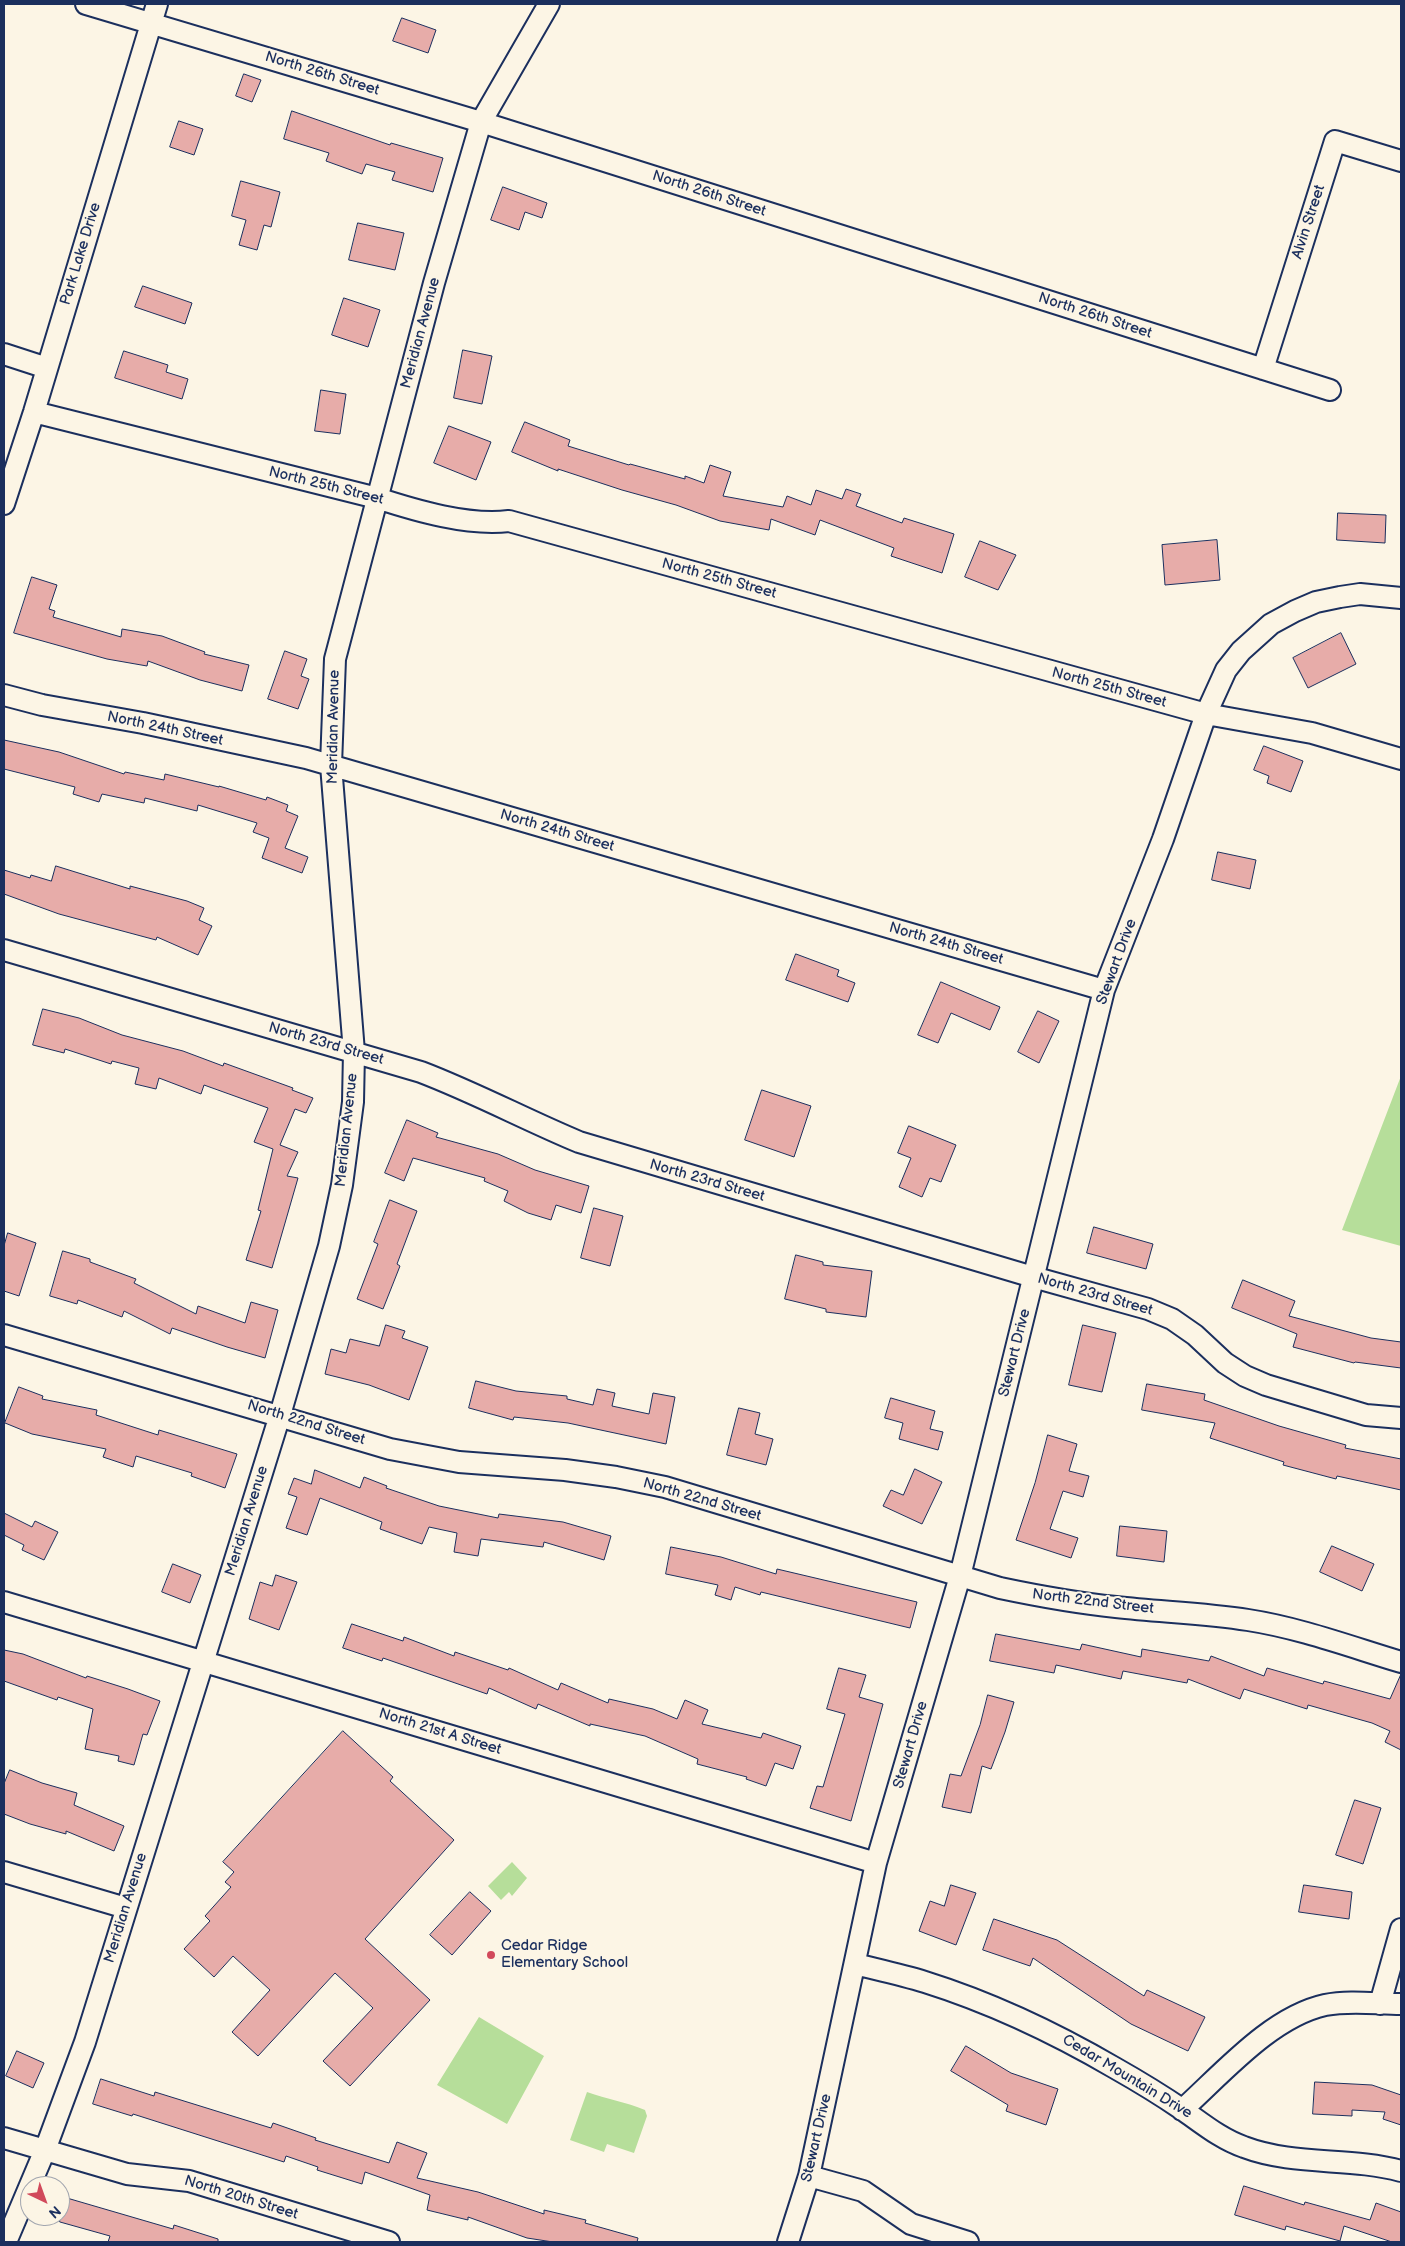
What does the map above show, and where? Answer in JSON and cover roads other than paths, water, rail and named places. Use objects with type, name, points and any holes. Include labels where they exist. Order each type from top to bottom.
[{"type":"street","name":"North 26th Street","points":[[86,4],[482,122],[1330,390]]},
{"type":"street","name":"Park Lake Drive","points":[[4,504],[34,412],[157,4]]},
{"type":"street","name":"Meridian Avenue","points":[[6,2242],[46,2150],[85,2042],[280,1415],[329,1246],[342,1185],[354,1102],[354,1052],[330,765],[335,659],[434,284],[482,122],[549,4]]},
{"type":"street","name":"Alvin Street","points":[[1263,369],[1335,141],[1401,161]]},
{"type":"street","points":[[4,354],[47,368]]},
{"type":"street","name":"North 25th Street","points":[[34,412],[378,498],[414,510],[456,519],[510,522],[1206,714],[1312,733],[1401,759]]},
{"type":"street","name":"Stewart Drive","points":[[788,2242],[809,2176],[876,1863],[960,1576],[1104,990],[1163,839],[1206,714],[1226,670],[1240,651],[1271,624],[1309,605],[1340,597],[1360,594],[1401,598]]},
{"type":"street","name":"North 24th Street","points":[[4,695],[42,705],[143,723],[330,765],[1104,990]]},
{"type":"street","name":"North 23rd Street","points":[[4,950],[421,1072],[464,1088],[538,1125],[579,1142],[1033,1277],[1148,1309],[1172,1319],[1195,1335],[1225,1363],[1245,1376],[1366,1415],[1401,1418]]},
{"type":"street","name":"North 22nd Street","points":[[4,1335],[390,1448],[459,1462],[565,1470],[616,1477],[665,1487],[1000,1588],[1056,1600],[1117,1607],[1190,1612],[1249,1620],[1278,1626],[1401,1662]]},
{"type":"street","name":"North 21st A Street","points":[[4,1602],[204,1660],[876,1863]]},
{"type":"street","points":[[4,1872],[126,1908]]},
{"type":"street","points":[[1380,2004],[1401,1929]]},
{"type":"street","name":"Cedar Mountain Drive","points":[[855,1964],[925,1982],[993,2006],[1058,2035],[1182,2110],[1218,2135],[1243,2147],[1289,2158],[1358,2162],[1401,2171]]},
{"type":"street","points":[[1182,2110],[1270,2030],[1292,2017],[1324,2005],[1350,2002],[1401,2004]]},
{"type":"street","name":"North 20th Street","points":[[4,2138],[127,2174],[189,2181],[389,2242]]},
{"type":"street","points":[[809,2176],[863,2191],[911,2224],[968,2242]]},
{"type":"place","name":"Cedar Ridge Elementary School","points":[[491,1955]]}]
